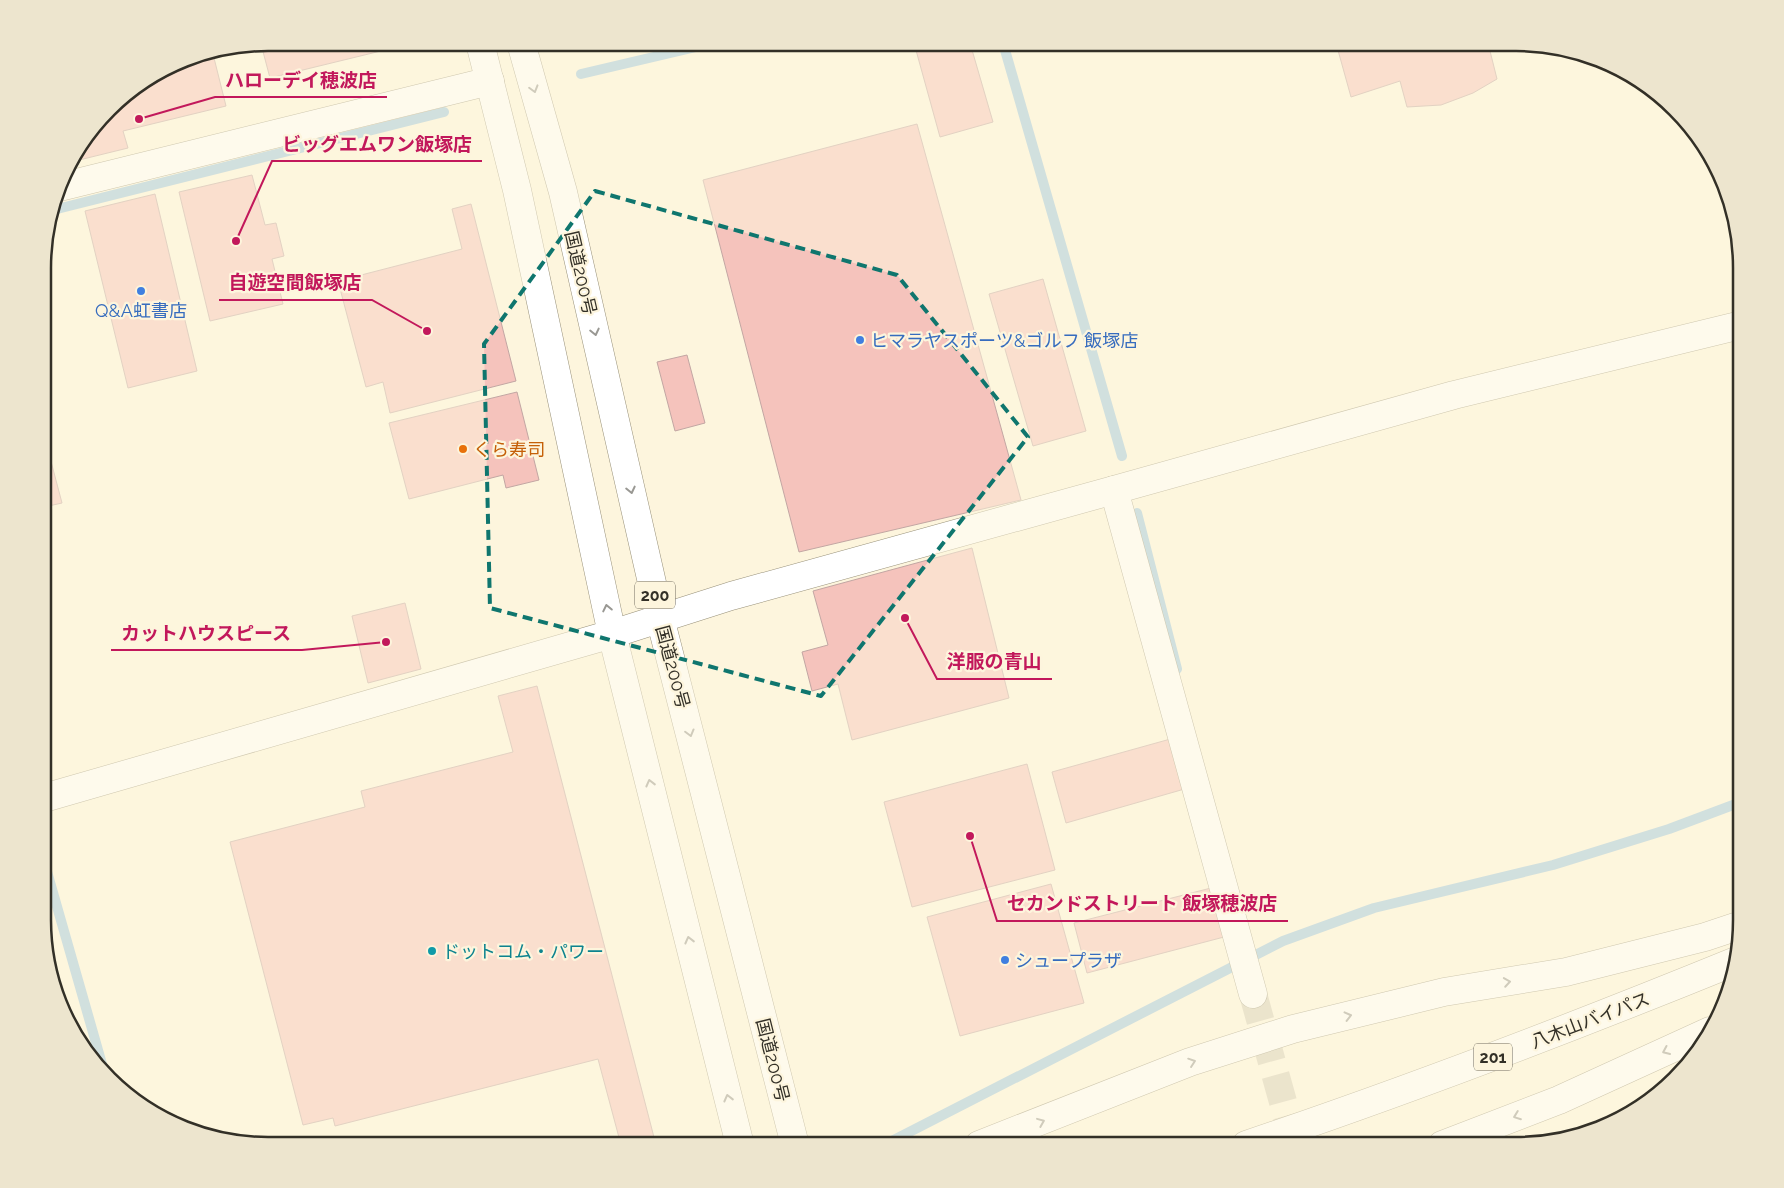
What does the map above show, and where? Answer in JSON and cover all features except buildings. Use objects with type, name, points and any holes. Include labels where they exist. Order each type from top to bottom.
[{"type":"main road","points":[[482,51],[517,190],[612,634],[738,1137]]},
{"type":"main road","name":"国道200号","points":[[524,51],[563,192],[660,618],[793,1137]]},
{"type":"main road","points":[[68,185],[490,81]]},
{"type":"main road","points":[[51,796],[612,634],[732,596],[1454,395],[1733,327]]},
{"type":"main road","points":[[1114,490],[1250,986]]},
{"type":"main road","points":[[1007,1137],[1190,1062],[1293,1029],[1444,992],[1566,972],[1705,937],[1732,927]]},
{"type":"main road","name":"八木山バイパス","points":[[1270,1137],[1581,1025],[1728,964]]},
{"type":"main road","points":[[1463,1137],[1559,1100],[1698,1036]]},
{"type":"highlighted area","points":[[595,191],[897,275],[1028,437],[821,696],[490,608],[484,344]]},
{"type":"waterway","points":[[581,74],[679,51]]},
{"type":"waterway","points":[[1005,51],[1122,456]]},
{"type":"waterway","points":[[60,208],[444,112]]},
{"type":"waterway","points":[[1137,513],[1177,669]]},
{"type":"waterway","points":[[900,1137],[1283,941],[1374,908],[1553,865],[1669,829],[1733,805]]},
{"type":"waterway","points":[[51,886],[100,1057]]},
{"type":"tunnel","points":[[1253,994],[1293,1137]]},
{"type":"place","name":"ハローデイ穂波店","points":[[139,119]]},
{"type":"place","name":"ビッグエムワン飯塚店","points":[[236,241]]},
{"type":"place","name":"Q&A虹書店","points":[[141,291]]},
{"type":"place","name":"自遊空間飯塚店","points":[[427,331]]},
{"type":"place","name":"ヒマラヤスポーツ&ゴルフ 飯塚店","points":[[860,340]]},
{"type":"place","name":"くら寿司","points":[[463,449]]},
{"type":"place","name":"洋服の青山","points":[[905,618]]},
{"type":"place","name":"カットハウスピース","points":[[386,642]]},
{"type":"place","name":"セカンドストリート 飯塚穂波店","points":[[970,836]]},
{"type":"place","name":"ドットコム・パワー","points":[[432,951]]},
{"type":"place","name":"シュープラザ","points":[[1005,960]]}]
